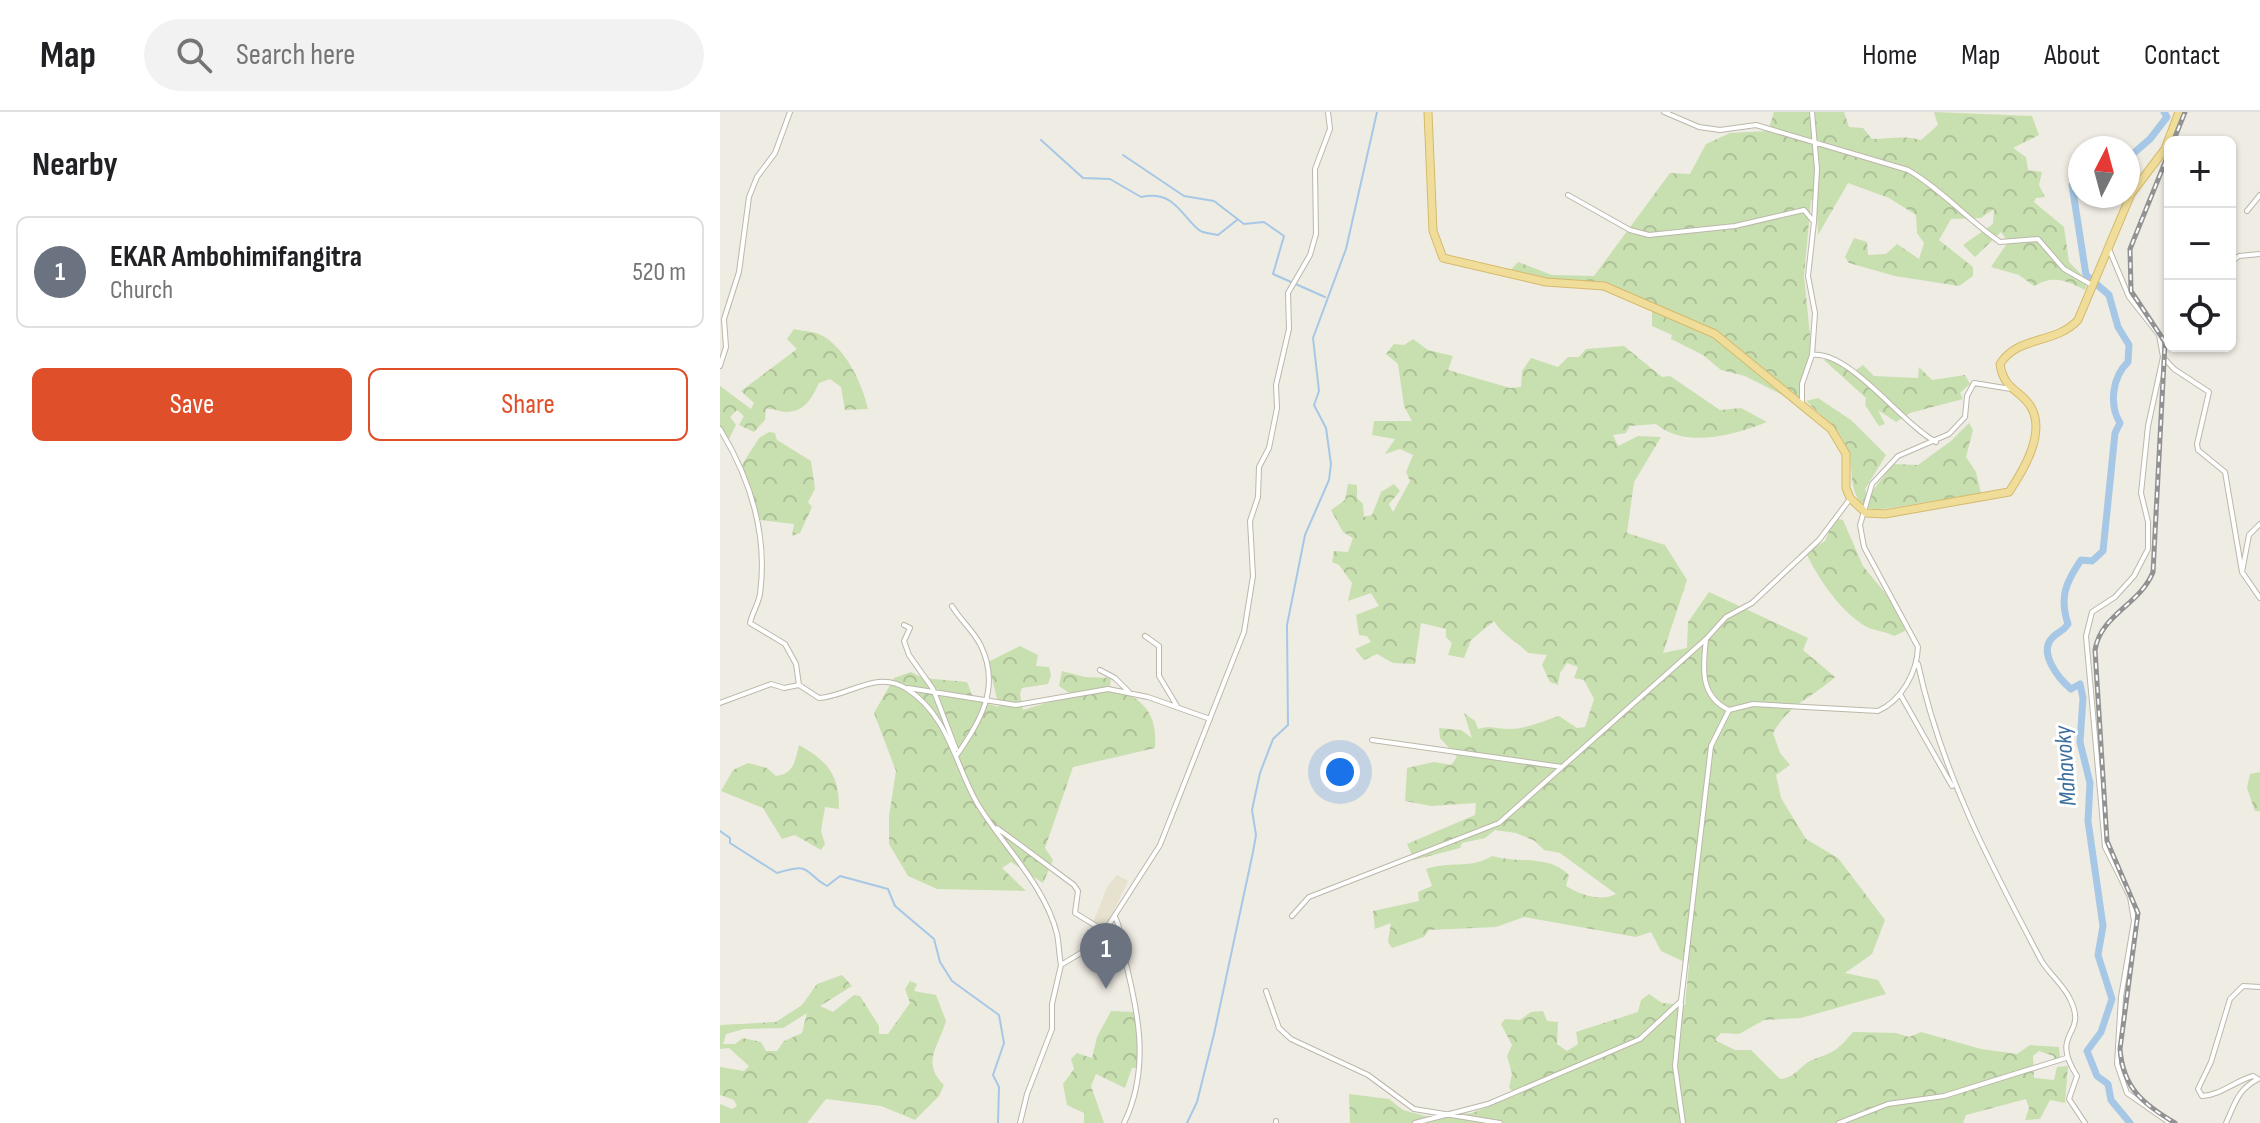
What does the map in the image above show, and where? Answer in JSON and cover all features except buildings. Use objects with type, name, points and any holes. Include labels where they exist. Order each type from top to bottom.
[{"type":"main road","points":[[1428,112],[1433,231],[1443,258],[1532,280],[1604,286],[1630,294],[1715,334],[1841,441],[1850,498],[1866,513],[1885,514],[2009,492],[2030,455],[2036,428],[2032,408],[2002,377],[2000,364],[2007,353],[2017,346],[2051,339],[2071,328],[2101,269],[2131,194],[2165,149],[2179,112]]},
{"type":"street","points":[[720,366],[726,347],[724,319],[739,272],[749,197],[757,177],[775,153],[790,112]]},
{"type":"street","points":[[1061,965],[1089,951],[1106,932],[1160,845],[1244,632],[1253,576],[1250,521],[1258,497],[1259,467],[1269,448],[1277,408],[1276,385],[1289,329],[1288,293],[1310,255],[1316,234],[1315,169],[1330,129],[1328,112]]},
{"type":"street","points":[[1664,112],[1699,127],[1720,130],[1756,125],[1908,170],[1925,180],[1950,204],[2000,242],[2038,239],[2064,269],[2092,285]]},
{"type":"street","points":[[1802,405],[1802,384],[1812,355],[1815,313],[1808,276],[1817,169],[1812,112]]},
{"type":"street","points":[[1568,195],[1630,230],[1649,235],[1735,226],[1793,210],[1804,210],[1814,222]]},
{"type":"street","points":[[2247,211],[2260,195]]},
{"type":"street","points":[[2109,249],[2129,297],[2159,335],[2163,357],[2148,426],[2141,493],[2148,522],[2148,549],[2134,576],[2115,597],[2092,612],[2086,636],[2105,847],[2130,897],[2134,921],[2121,997],[2116,1054],[2118,1072],[2127,1093],[2170,1123]]},
{"type":"street","points":[[2236,258],[2260,254]]},
{"type":"street","points":[[1812,355],[1824,353],[1842,363],[1936,442]]},
{"type":"street","points":[[2163,357],[2174,369],[2209,392],[2198,450],[2225,472],[2242,572],[2260,598]]},
{"type":"street","points":[[1956,793],[1932,725],[1918,661],[1918,647],[1908,622],[1864,547],[1860,525],[1872,484],[1898,456],[1936,442],[1965,417],[1967,396],[1974,383],[2011,389]]},
{"type":"street","points":[[720,429],[744,477],[763,542],[759,595],[750,623],[785,644],[796,664],[799,685]]},
{"type":"street","points":[[1292,916],[1309,897],[1499,823],[1706,639],[1726,617],[1752,603],[1819,540],[1850,498]]},
{"type":"street","points":[[2242,572],[2249,535],[2260,524]]},
{"type":"street","points":[[952,606],[981,646],[989,679],[981,722],[957,755]]},
{"type":"street","points":[[904,625],[910,628],[904,641],[909,655],[935,693],[977,803],[1044,906],[1057,934],[1061,965],[1052,1004],[1052,1029],[1027,1094],[1020,1123]]},
{"type":"street","points":[[1145,636],[1159,646],[1159,676],[1178,707]]},
{"type":"street","points":[[1706,639],[1703,670],[1709,694],[1729,710]]},
{"type":"street","points":[[1683,1123],[1675,1066],[1681,1001],[1711,746],[1729,710],[1753,704],[1878,711],[1894,704],[1918,661]]},
{"type":"street","points":[[1100,670],[1115,678],[1129,692]]},
{"type":"street","points":[[720,703],[771,684],[784,688],[799,685],[819,698],[879,681],[985,701],[1024,704],[1108,689],[1129,692],[1210,719]]},
{"type":"street","points":[[907,688],[938,721],[957,755]]},
{"type":"street","points":[[1900,694],[1956,793],[2046,968],[2072,1003],[2077,1021],[2064,1045],[2066,1058],[2077,1076],[2069,1099],[2085,1123]]},
{"type":"street","points":[[1372,740],[1562,767]]},
{"type":"street","points":[[992,824],[1074,885],[1078,891],[1075,913],[1106,932]]},
{"type":"street","points":[[1115,917],[1122,930],[1120,942],[1132,985],[1141,1068],[1124,1123]]},
{"type":"street","points":[[2226,1123],[2232,1102],[2246,1086],[2258,1079],[2253,1076],[2242,1079],[2209,1096],[2202,1096],[2198,1086],[2211,1062],[2230,999],[2243,986],[2260,987]]},
{"type":"street","points":[[1266,991],[1279,1028],[1291,1039],[1368,1075],[1414,1109],[1500,1123]]},
{"type":"street","points":[[1415,1123],[1488,1104],[1640,1039],[1681,1001]]},
{"type":"street","points":[[1839,1123],[1888,1104],[1944,1096],[2066,1058]]},
{"type":"shaded area","points":[[1117,875],[1128,881],[1105,929],[1093,923],[1107,887]]},
{"type":"green space","points":[[1774,112],[1844,112],[1849,127],[1863,128],[1872,139],[1902,137],[1921,140],[1938,125],[1934,112],[2032,116],[2039,135],[2013,148],[2026,157],[2028,170],[2042,172],[2039,185],[2045,197],[2036,198],[2034,202],[2064,227],[2069,262],[2088,281],[2085,290],[2060,280],[2034,286],[2019,275],[1991,267],[2008,242],[2001,232],[1975,257],[1963,245],[1993,224],[1994,209],[1981,218],[1951,219],[1939,240],[1973,267],[1973,276],[1959,286],[1895,276],[1849,263],[1845,257],[1854,238],[1867,242],[1868,255],[1886,254],[1897,244],[1919,259],[1924,243],[1917,233],[1916,215],[1889,198],[1848,183],[1818,235],[1816,194],[1811,201],[1804,276],[1812,355],[1802,384],[1802,405],[1745,376],[1721,370],[1703,355],[1671,339],[1672,335],[1652,326],[1652,305],[1630,295],[1507,274],[1518,262],[1552,275],[1594,276],[1670,173],[1690,174],[1706,144],[1730,133],[1768,131]]},
{"type":"green space","points":[[794,329],[819,334],[837,347],[857,377],[868,409],[845,410],[841,387],[830,379],[819,383],[810,399],[798,410],[766,409],[765,420],[754,432],[739,425],[744,416],[737,410],[730,417],[736,425],[729,439],[720,427],[720,386],[751,409],[754,403],[741,391],[797,349],[787,339]]},
{"type":"green space","points":[[1413,339],[1428,350],[1453,356],[1448,370],[1510,388],[1521,387],[1522,371],[1531,358],[1558,367],[1568,357],[1579,357],[1586,349],[1624,346],[1662,377],[1670,376],[1720,410],[1741,408],[1767,422],[1710,437],[1681,436],[1656,424],[1630,426],[1626,433],[1613,435],[1618,446],[1638,436],[1661,437],[1634,482],[1627,533],[1665,545],[1687,580],[1663,653],[1687,648],[1688,622],[1709,592],[1808,638],[1803,650],[1835,677],[1794,708],[1773,733],[1780,753],[1790,765],[1776,775],[1781,798],[1806,839],[1838,858],[1885,920],[1872,954],[1845,973],[1878,980],[1886,994],[1801,1018],[1764,1020],[1739,1034],[1721,1033],[1715,1040],[1735,1050],[1751,1050],[1780,1079],[1835,1050],[1853,1032],[1896,1033],[1909,1037],[1921,1032],[1981,1049],[2017,1054],[2030,1045],[2059,1047],[2060,1058],[2054,1060],[2054,1056],[2039,1051],[2033,1056],[2034,1078],[2054,1080],[2057,1067],[2068,1066],[2065,1103],[2050,1100],[2040,1119],[2025,1120],[2029,1108],[2026,1099],[1966,1115],[1963,1123],[1350,1123],[1349,1094],[1389,1099],[1403,1110],[1429,1117],[1472,1113],[1517,1095],[1509,1088],[1512,1074],[1507,1056],[1512,1045],[1501,1024],[1505,1019],[1520,1020],[1531,1012],[1543,1011],[1547,1021],[1558,1022],[1557,1044],[1567,1051],[1578,1044],[1576,1032],[1638,1012],[1641,1000],[1649,994],[1662,1003],[1685,1005],[1689,964],[1661,951],[1651,932],[1636,937],[1524,917],[1496,927],[1429,930],[1424,937],[1392,948],[1388,942],[1391,923],[1375,929],[1373,911],[1419,901],[1418,892],[1432,886],[1426,869],[1476,862],[1492,856],[1552,864],[1569,875],[1566,886],[1584,895],[1604,897],[1616,894],[1560,853],[1544,850],[1535,841],[1516,833],[1495,830],[1485,838],[1462,843],[1460,848],[1414,860],[1407,844],[1475,815],[1476,803],[1431,806],[1405,801],[1407,768],[1434,762],[1451,765],[1457,757],[1440,738],[1439,728],[1461,730],[1472,738],[1464,713],[1475,721],[1478,729],[1522,728],[1559,716],[1577,728],[1585,727],[1594,699],[1584,680],[1574,678],[1578,667],[1567,663],[1560,673],[1558,685],[1550,682],[1542,665],[1547,655],[1528,653],[1494,621],[1471,640],[1464,658],[1448,655],[1452,643],[1446,637],[1446,629],[1421,623],[1415,664],[1393,663],[1377,654],[1364,660],[1355,649],[1371,642],[1367,636],[1359,635],[1356,615],[1379,606],[1371,593],[1348,601],[1352,583],[1339,565],[1332,562],[1334,551],[1348,552],[1353,538],[1343,532],[1331,510],[1345,500],[1348,484],[1357,485],[1357,498],[1363,504],[1364,517],[1372,515],[1381,492],[1394,484],[1400,491],[1389,504],[1393,512],[1410,481],[1406,472],[1413,455],[1400,449],[1385,454],[1395,439],[1372,435],[1374,421],[1412,421],[1404,406],[1398,364],[1386,354],[1394,344],[1404,345]]},
{"type":"green space","points":[[1829,356],[1856,370],[1863,365],[1874,376],[1918,378],[1919,367],[1932,380],[1965,375],[1970,384],[1960,393],[1963,399],[1910,413],[1896,422],[1878,410],[1885,424],[1879,426],[1865,405],[1866,398],[1824,360]]},
{"type":"green space","points":[[1818,398],[1851,420],[1886,455],[1865,489],[1868,497],[1893,464],[1918,465],[1951,441],[1969,423],[1973,430],[1966,457],[1976,472],[1981,493],[1878,510],[1863,507],[1853,487],[1846,446],[1831,425],[1806,401]]},
{"type":"green space","points":[[769,432],[775,433],[777,440],[811,461],[815,489],[808,502],[812,507],[800,533],[792,536],[794,524],[760,520],[742,465],[759,438]]},
{"type":"green space","points":[[1835,518],[1843,520],[1863,566],[1902,614],[1905,631],[1894,636],[1865,626],[1839,603],[1817,573],[1806,553],[1825,541]]},
{"type":"green space","points":[[1020,646],[1038,655],[1036,666],[1049,667],[1051,675],[1048,684],[1022,688],[1023,710],[1072,695],[1059,686],[1062,671],[1085,677],[1111,678],[1110,686],[1131,696],[1146,708],[1154,725],[1155,748],[1073,767],[1045,848],[1053,860],[1043,883],[1011,862],[1002,868],[1026,891],[937,889],[908,876],[889,844],[889,816],[896,771],[874,713],[894,678],[911,672],[923,678],[967,682],[974,700],[999,707],[988,662]]},
{"type":"green space","points":[[799,745],[825,764],[837,787],[839,809],[825,807],[821,831],[825,844],[821,850],[795,835],[782,839],[763,808],[721,791],[733,770],[748,763],[767,768],[776,776],[787,773],[793,766]]},
{"type":"green space","points":[[2260,772],[2260,811],[2255,811],[2247,788],[2250,774]]},
{"type":"green space","points":[[842,975],[852,986],[820,1006],[833,1012],[854,995],[860,996],[879,1026],[879,1034],[888,1034],[910,1003],[905,989],[910,981],[917,984],[914,991],[936,995],[946,1021],[932,1062],[937,1077],[944,1085],[939,1096],[915,1120],[881,1106],[826,1099],[807,1123],[720,1123],[720,1104],[732,1109],[737,1106],[734,1100],[720,1095],[720,1067],[744,1071],[749,1066],[729,1048],[720,1049],[720,1025],[776,1022],[802,1005],[817,984]],"holes":[[[807,1013],[802,1033],[784,1041],[777,1051],[766,1051],[761,1042],[743,1038],[735,1044],[723,1044],[726,1034],[744,1029],[783,1028]]]},
{"type":"green space","points":[[1111,1011],[1136,1012],[1141,1068],[1132,1068],[1125,1088],[1096,1074],[1091,1086],[1104,1123],[1084,1123],[1084,1113],[1067,1105],[1063,1084],[1074,1069],[1071,1059],[1077,1053],[1092,1058],[1097,1037]]},
{"type":"waterway","points":[[1187,1123],[1197,1102],[1214,1034],[1253,852],[1256,835],[1252,810],[1260,773],[1273,739],[1288,725],[1287,625],[1305,535],[1329,480],[1331,464],[1326,428],[1314,405],[1319,391],[1313,338],[1346,249],[1377,112]]},
{"type":"waterway","name":"Mahavoky","points":[[2140,148],[2167,117],[2164,112]]},
{"type":"waterway","points":[[1041,140],[1083,178],[1110,179],[1141,197],[1169,200],[1203,232],[1218,235],[1237,220]]},
{"type":"waterway","points":[[1123,155],[1184,196],[1214,201],[1244,224],[1264,222],[1284,236],[1273,274],[1325,297]]},
{"type":"waterway","name":"Mahavoky","points":[[2076,208],[2086,275],[2109,295],[2118,327],[2129,345],[2128,362],[2118,375],[2114,391],[2114,408],[2120,423],[2115,433],[2103,551],[2092,561],[2081,560],[2071,575],[2064,598],[2068,624],[2053,637],[2047,650],[2061,679],[2071,689],[2080,684],[2083,698],[2080,742],[2090,783],[2088,821],[2103,926],[2098,955],[2112,999],[2101,1032],[2087,1051],[2097,1076],[2108,1084],[2111,1100],[2130,1123]]},
{"type":"waterway","points":[[720,831],[730,838],[730,843],[777,873],[797,868],[806,870],[827,886],[840,876],[888,889],[895,906],[934,939],[940,962],[952,981],[999,1015],[1004,1043],[993,1075],[999,1087],[998,1123]]},
{"type":"railway","points":[[2175,136],[2185,112]]},
{"type":"railway","points":[[2164,165],[2130,249],[2131,291],[2165,342],[2153,572],[2139,593],[2105,627],[2095,650],[2107,841],[2138,913],[2120,1049],[2122,1063],[2130,1085],[2144,1102],[2175,1123]]},
{"type":"place","name":"EKAR Ambohimifangitra","points":[[1106,989]]}]
